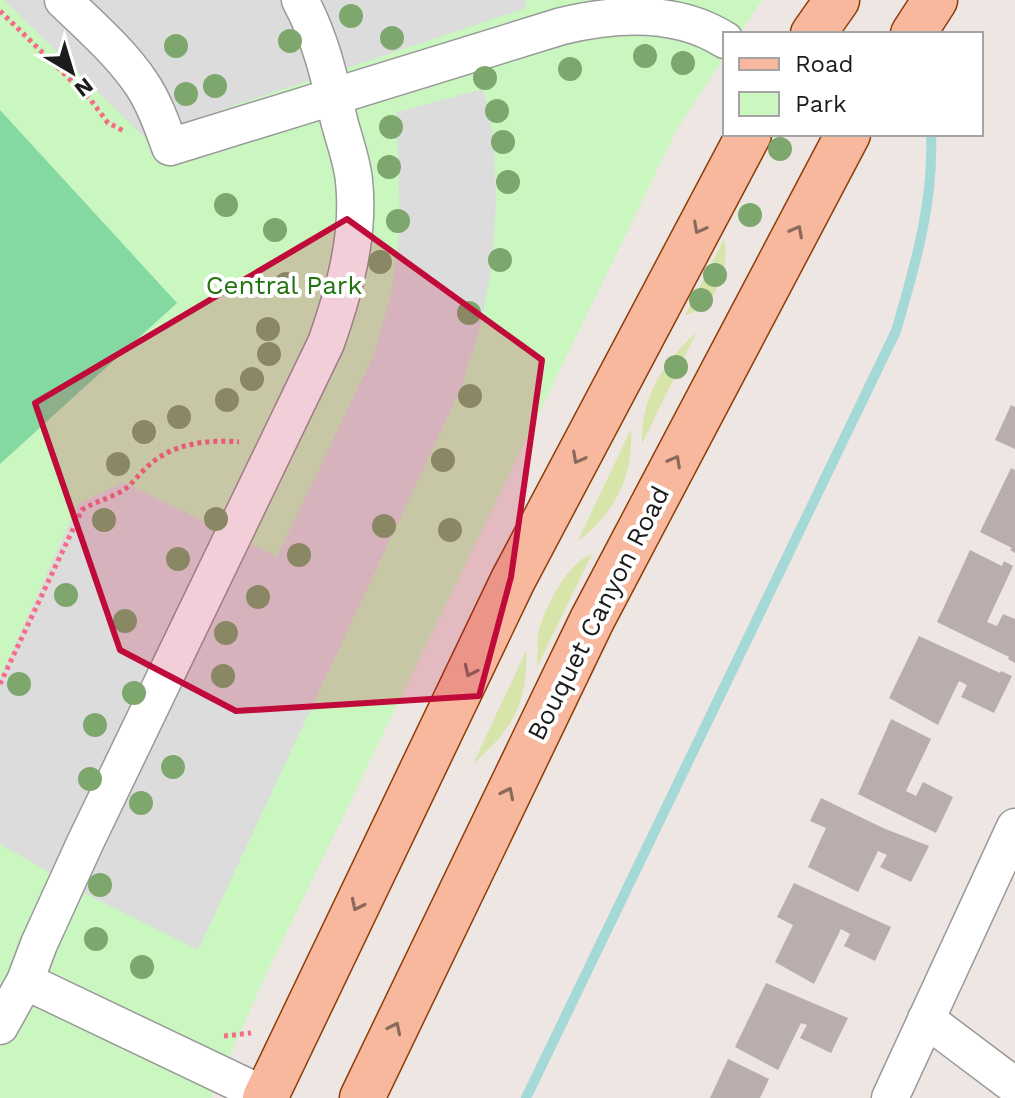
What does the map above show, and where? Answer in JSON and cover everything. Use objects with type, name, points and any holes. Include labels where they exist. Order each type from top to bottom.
[{"type":"main road","points":[[914,32],[935,0]]},
{"type":"main road","points":[[266,1097],[513,580],[748,136]]},
{"type":"main road","name":"Bouquet Canyon Road","points":[[362,1098],[592,620],[847,136]]},
{"type":"street","points":[[63,0],[121,58],[142,84],[157,111],[170,147],[593,19],[630,15],[683,21],[723,39]]},
{"type":"street","points":[[0,1026],[25,981],[85,843],[326,343],[342,298],[354,228],[354,182],[327,62],[313,23],[300,0]]},
{"type":"street","points":[[890,1098],[1015,827]]},
{"type":"street","points":[[25,981],[266,1097]]},
{"type":"street","points":[[926,1019],[1015,1086]]},
{"type":"path","points":[[0,11],[90,99],[108,123],[134,136]]},
{"type":"path","points":[[0,684],[82,510],[97,500],[123,490],[163,454],[217,440],[239,442],[250,438]]},
{"type":"highlighted area","points":[[347,219],[542,360],[511,577],[479,696],[236,711],[120,650],[35,403]]},
{"type":"green space","name":"Central Park","points":[[0,0],[762,0],[741,32],[723,32],[723,59],[677,129],[263,981],[211,1098],[0,1098]]},
{"type":"green space","points":[[0,110],[177,303],[0,464]]},
{"type":"green space","points":[[724,239],[725,262],[719,285],[705,304],[685,315]]},
{"type":"green space","points":[[696,333],[642,444],[645,412],[656,383],[673,356]]},
{"type":"green space","points":[[631,429],[629,463],[620,492],[603,518],[578,541]]},
{"type":"green space","points":[[592,554],[537,667],[538,635],[545,613],[565,577]]},
{"type":"green space","points":[[526,651],[524,686],[515,714],[498,739],[473,764]]},
{"type":"shaded area","points":[[4,0],[525,0],[526,8],[143,136]]},
{"type":"shaded area","points":[[483,89],[494,140],[496,203],[492,266],[480,328],[461,388],[198,950],[94,898],[0,844],[0,678],[78,504],[123,482],[277,557],[376,350],[392,289],[400,227],[397,112]]},
{"type":"building","points":[[1011,405],[1015,407],[1015,449],[995,440]]},
{"type":"building","points":[[1011,468],[1015,470],[1015,553],[1010,550],[1012,548],[980,532]]},
{"type":"building","points":[[970,550],[1002,566],[1004,561],[1013,566],[987,622],[997,626],[1003,614],[1015,619],[1015,663],[1009,657],[937,622]]},
{"type":"building","points":[[919,636],[1012,676],[994,713],[961,697],[967,685],[959,681],[938,725],[889,698]]},
{"type":"building","points":[[891,719],[931,739],[906,791],[916,796],[923,782],[953,797],[936,833],[858,794]]},
{"type":"building","points":[[821,798],[929,846],[911,882],[880,867],[887,855],[878,851],[858,892],[808,867],[826,828],[810,821]]},
{"type":"building","points":[[794,883],[891,927],[875,961],[844,946],[850,934],[841,929],[814,984],[775,962],[793,925],[777,917]]},
{"type":"building","points":[[766,983],[848,1018],[831,1053],[800,1038],[807,1025],[801,1023],[778,1070],[735,1047]]},
{"type":"building","points":[[728,1059],[769,1079],[760,1098],[710,1098]]},
{"type":"waterway","points":[[526,1098],[896,331],[926,209],[931,136]]}]
